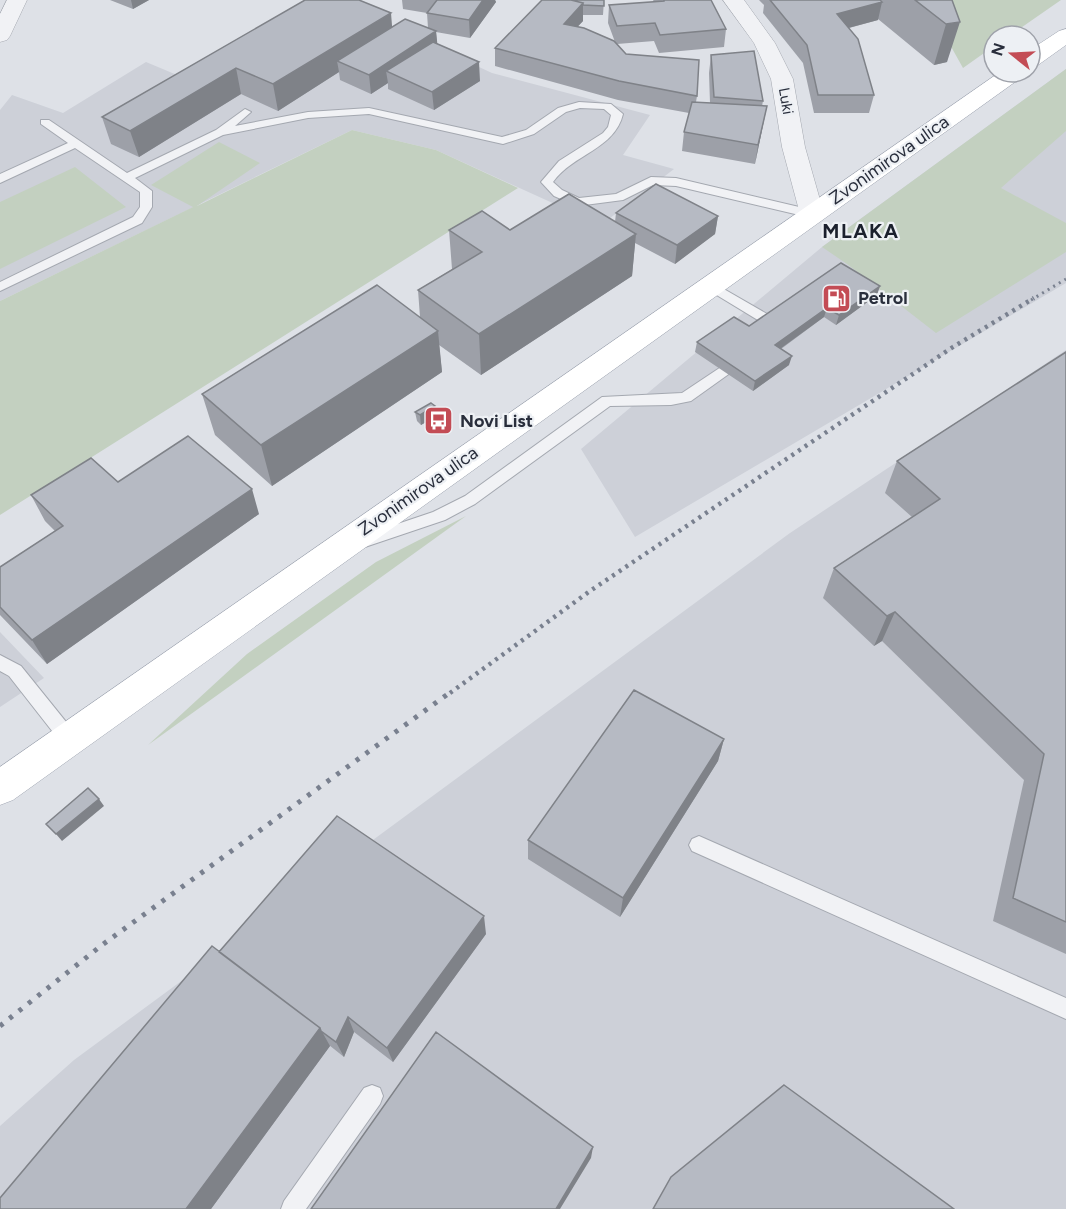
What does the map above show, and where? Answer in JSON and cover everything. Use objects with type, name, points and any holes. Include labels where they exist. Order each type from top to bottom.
[{"type":"main road","points":[[1042,52],[1066,35]]},
{"type":"main road","name":"Zvonimirova ulica","points":[[0,788],[997,84]]},
{"type":"street","points":[[0,36],[17,0]]},
{"type":"street","name":"Luki","points":[[733,0],[758,34],[778,68],[786,92],[789,124],[802,186],[812,214]]},
{"type":"lane","points":[[220,132],[308,115],[369,111],[503,141],[530,132],[562,110],[579,105],[607,106],[617,114],[613,128],[601,139],[571,156],[555,170],[547,182],[558,193],[577,202],[597,201],[619,197],[651,180],[676,182],[812,214]]},
{"type":"lane","points":[[128,177],[220,132],[245,112]]},
{"type":"lane","points":[[0,287],[138,220],[146,207],[146,191],[128,177],[74,144],[45,122]]},
{"type":"lane","points":[[0,179],[74,144]]},
{"type":"lane","points":[[710,285],[783,329],[774,336]]},
{"type":"lane","points":[[335,550],[399,531],[464,504],[607,401],[671,400],[686,397],[754,350]]},
{"type":"lane","points":[[0,662],[15,671],[69,739]]},
{"type":"lane","points":[[699,845],[1066,1009]]},
{"type":"lane","points":[[292,1209],[372,1096]]},
{"type":"shaded area","points":[[334,0],[492,73],[650,115],[623,155],[674,169],[601,225],[436,150],[352,130],[0,301],[0,110],[12,95],[63,113],[146,62],[189,80]]},
{"type":"shaded area","points":[[1066,69],[1066,283],[635,537],[581,449],[822,247]]},
{"type":"shaded area","points":[[1066,350],[1066,1209],[0,1209],[0,1126],[74,1060],[790,533]]},
{"type":"shaded area","points":[[0,632],[44,678],[0,707]]},
{"type":"green space","points":[[925,0],[1061,0],[1026,24],[982,24],[982,55],[963,68]]},
{"type":"green space","points":[[1066,69],[1066,131],[1001,188],[1066,223],[1066,252],[936,333],[822,247]]},
{"type":"green space","points":[[352,130],[436,150],[518,188],[0,515],[0,301],[193,207],[151,185],[219,142],[260,163],[197,206]]},
{"type":"green space","points":[[75,167],[126,207],[0,269],[0,202]]},
{"type":"green space","points":[[466,516],[148,745],[247,654],[376,562]]},
{"type":"building","points":[[305,0],[359,0],[391,13],[273,84],[236,68],[130,131],[102,117]]},
{"type":"building","points":[[437,0],[483,0],[469,20],[427,13]]},
{"type":"building","points":[[542,0],[571,0],[583,3],[564,24],[584,28],[614,41],[626,54],[699,60],[697,96],[619,81],[495,48]]},
{"type":"building","points":[[571,0],[604,0],[604,6],[583,5],[583,3]]},
{"type":"building","points":[[664,0],[711,0],[726,29],[660,35],[655,23],[617,26],[609,5]]},
{"type":"building","points":[[770,0],[880,0],[882,2],[837,14],[858,39],[874,95],[818,95],[807,45]]},
{"type":"building","points":[[915,0],[952,0],[960,22],[946,24]]},
{"type":"building","points":[[405,19],[436,31],[369,75],[337,61]]},
{"type":"building","points":[[433,42],[479,62],[432,92],[386,71]]},
{"type":"building","points":[[754,51],[763,101],[714,97],[711,55]]},
{"type":"building","points":[[692,102],[767,106],[758,145],[684,132]]},
{"type":"building","points":[[656,184],[718,216],[677,245],[616,213]]},
{"type":"building","points":[[569,194],[636,234],[479,334],[418,290],[482,252],[449,230],[482,211],[510,230]]},
{"type":"building","points":[[841,263],[880,286],[839,315],[827,308],[775,345],[792,356],[755,381],[697,342],[734,317],[749,326]]},
{"type":"building","points":[[377,285],[438,331],[261,445],[202,394]]},
{"type":"building","points":[[1066,352],[1066,922],[1013,898],[1044,754],[895,612],[887,616],[834,568],[940,499],[897,461]]},
{"type":"building","points":[[431,403],[435,406],[420,415],[415,412]]},
{"type":"building","points":[[188,436],[252,489],[32,640],[0,607],[0,567],[63,526],[31,495],[91,458],[118,482]]},
{"type":"building","points":[[634,690],[724,739],[623,898],[528,840]]},
{"type":"building","points":[[88,788],[99,799],[56,834],[46,824]]},
{"type":"building","points":[[337,816],[484,916],[387,1048],[348,1017],[336,1042],[219,952]]},
{"type":"building","points":[[212,946],[320,1028],[186,1209],[0,1209],[0,1198]]},
{"type":"building","points":[[436,1032],[593,1147],[556,1209],[311,1209]]},
{"type":"building","points":[[784,1085],[954,1209],[653,1209],[671,1177]]},
{"type":"railway","points":[[1031,300],[1066,279]]},
{"type":"railway","points":[[450,693],[590,591],[953,347],[1034,298]]},
{"type":"railway","points":[[0,1026],[102,945],[452,691]]},
{"type":"place","name":"Petrol","points":[[837,298]]},
{"type":"place","name":"Novi List","points":[[439,421]]},
{"type":"district","name":"MLAKA","points":[[861,231]]}]
